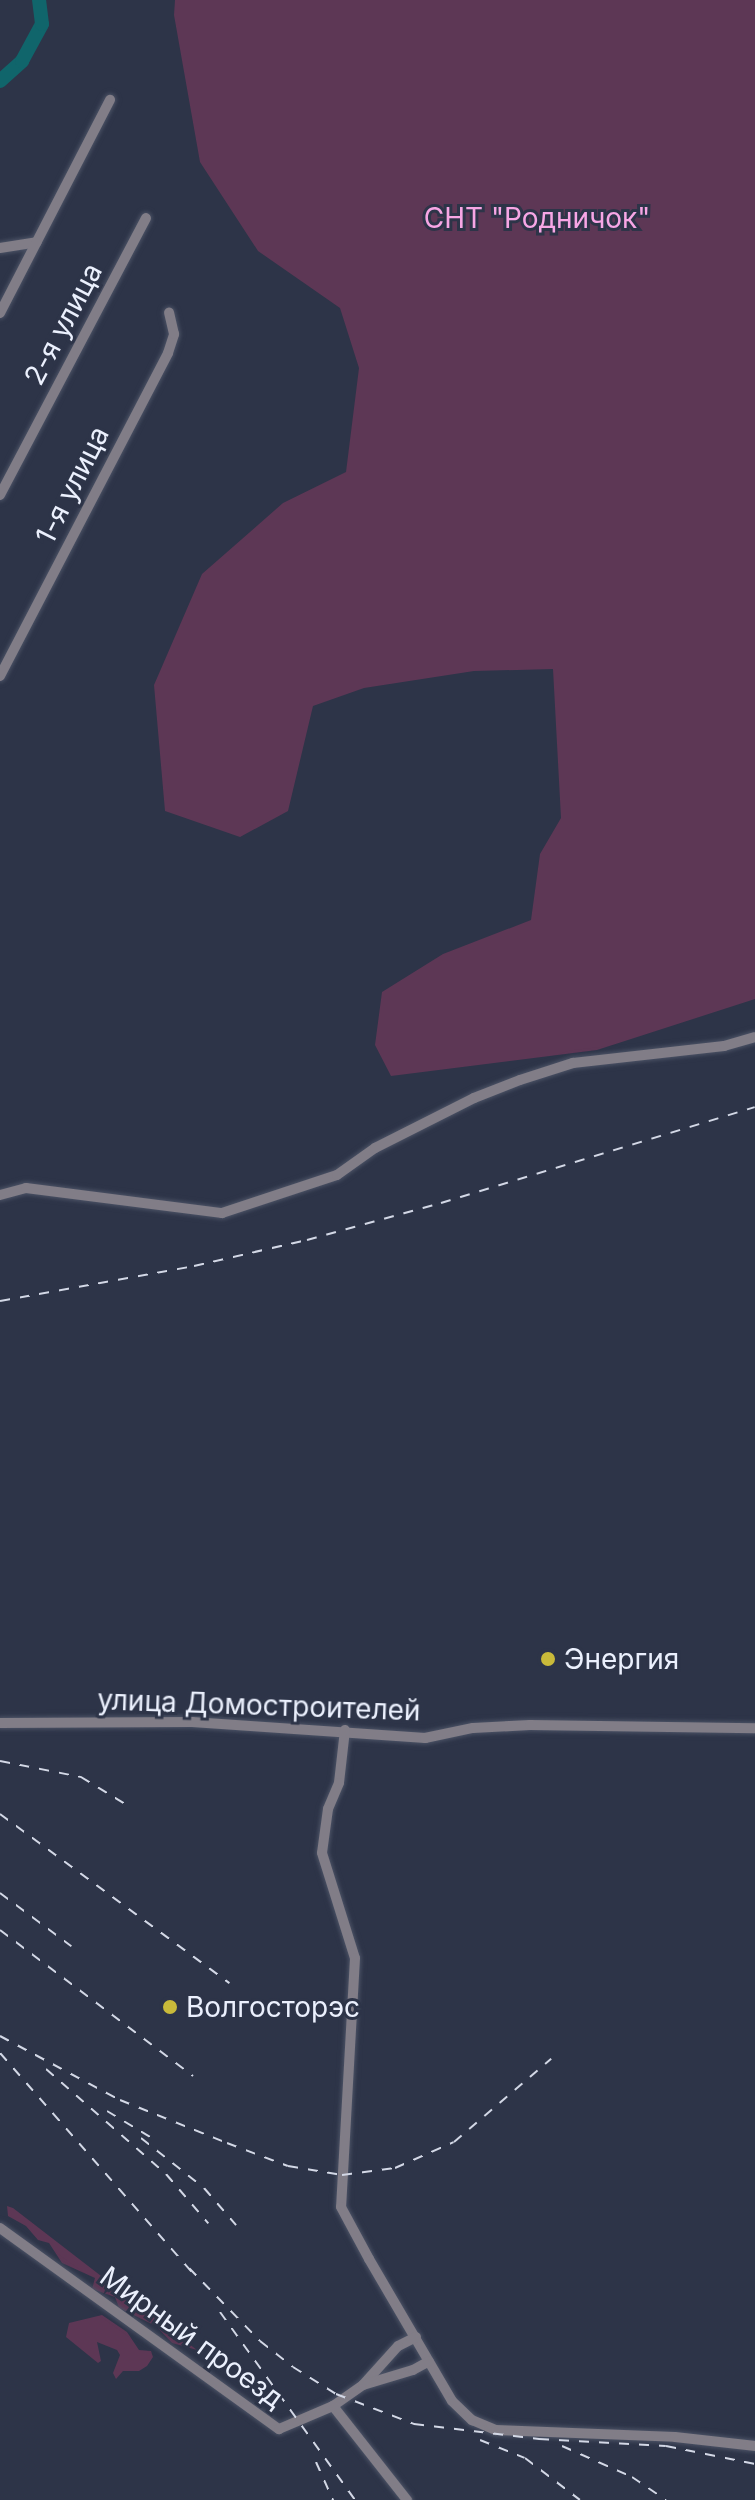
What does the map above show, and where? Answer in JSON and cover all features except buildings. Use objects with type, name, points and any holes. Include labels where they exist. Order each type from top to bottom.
[{"type":"street","points":[[0,313],[110,100]]},
{"type":"street","name":"2-я улица","points":[[0,495],[146,218]]},
{"type":"street","points":[[0,248],[37,242]]},
{"type":"street","name":"1-я улица","points":[[0,676],[168,353],[174,334],[169,313]]},
{"type":"street","points":[[0,1195],[26,1188],[222,1213],[337,1175],[375,1148],[474,1098],[520,1080],[573,1063],[724,1046],[755,1037]]},
{"type":"street","name":"улица Домостроителей","points":[[0,1723],[192,1722],[345,1730],[425,1738],[473,1728],[530,1725],[755,1728]]},
{"type":"street","points":[[345,1730],[339,1783],[328,1809],[322,1853],[355,1958],[341,2207],[429,2361],[452,2401],[472,2420],[496,2430],[675,2437],[755,2446]]},
{"type":"street","name":"Мирный проезд","points":[[0,2228],[279,2429],[333,2406],[363,2385]]},
{"type":"street","points":[[363,2385],[398,2346],[416,2337]]},
{"type":"street","points":[[363,2385],[413,2370],[429,2361]]},
{"type":"street","points":[[333,2406],[407,2500]]},
{"type":"green space","name":"СНТ \"Родничок\"","points":[[175,0],[755,0],[755,999],[597,1050],[391,1076],[375,1045],[382,992],[443,954],[531,920],[540,854],[561,818],[553,669],[474,671],[364,688],[313,706],[288,811],[240,837],[165,811],[154,685],[202,574],[283,503],[346,472],[359,368],[340,308],[258,251],[200,162],[174,15]]},
{"type":"green space","points":[[7,2206],[197,2350],[172,2343],[156,2326],[119,2308],[115,2297],[92,2289],[95,2278],[62,2263],[49,2243],[38,2240],[26,2226],[8,2216]]},
{"type":"green space","points":[[102,2315],[127,2332],[139,2350],[151,2351],[153,2357],[147,2366],[139,2371],[123,2371],[116,2379],[113,2373],[120,2355],[117,2350],[97,2342],[101,2361],[98,2363],[66,2337],[69,2323]]},
{"type":"waterway","points":[[0,81],[22,61],[42,24],[39,0]]},
{"type":"railway","points":[[0,1301],[194,1266],[307,1240],[441,1203],[755,1107]]},
{"type":"railway","points":[[0,1761],[81,1777],[125,1804]]},
{"type":"railway","points":[[0,1814],[229,1983]]},
{"type":"railway","points":[[0,1893],[71,1946]]},
{"type":"railway","points":[[0,1930],[193,2076]]},
{"type":"railway","points":[[0,2036],[120,2100],[288,2166],[342,2175],[395,2168],[454,2142],[551,2059]]},
{"type":"railway","points":[[0,2053],[195,2276]]},
{"type":"railway","points":[[46,2069],[166,2174],[208,2223]]},
{"type":"railway","points":[[107,2111],[155,2140]]},
{"type":"railway","points":[[141,2138],[204,2188],[236,2225]]},
{"type":"railway","points":[[189,2268],[260,2341],[293,2367],[336,2394],[414,2424],[539,2439],[666,2446],[755,2464]]},
{"type":"railway","points":[[220,2312],[355,2500]]},
{"type":"railway","points":[[480,2440],[525,2458],[580,2500]]},
{"type":"railway","points":[[562,2446],[632,2477],[666,2500]]},
{"type":"railway","points":[[316,2462],[333,2500]]},
{"type":"place","name":"Энергия","points":[[548,1659]]},
{"type":"place","name":"Волгосторэс","points":[[170,2007]]}]
